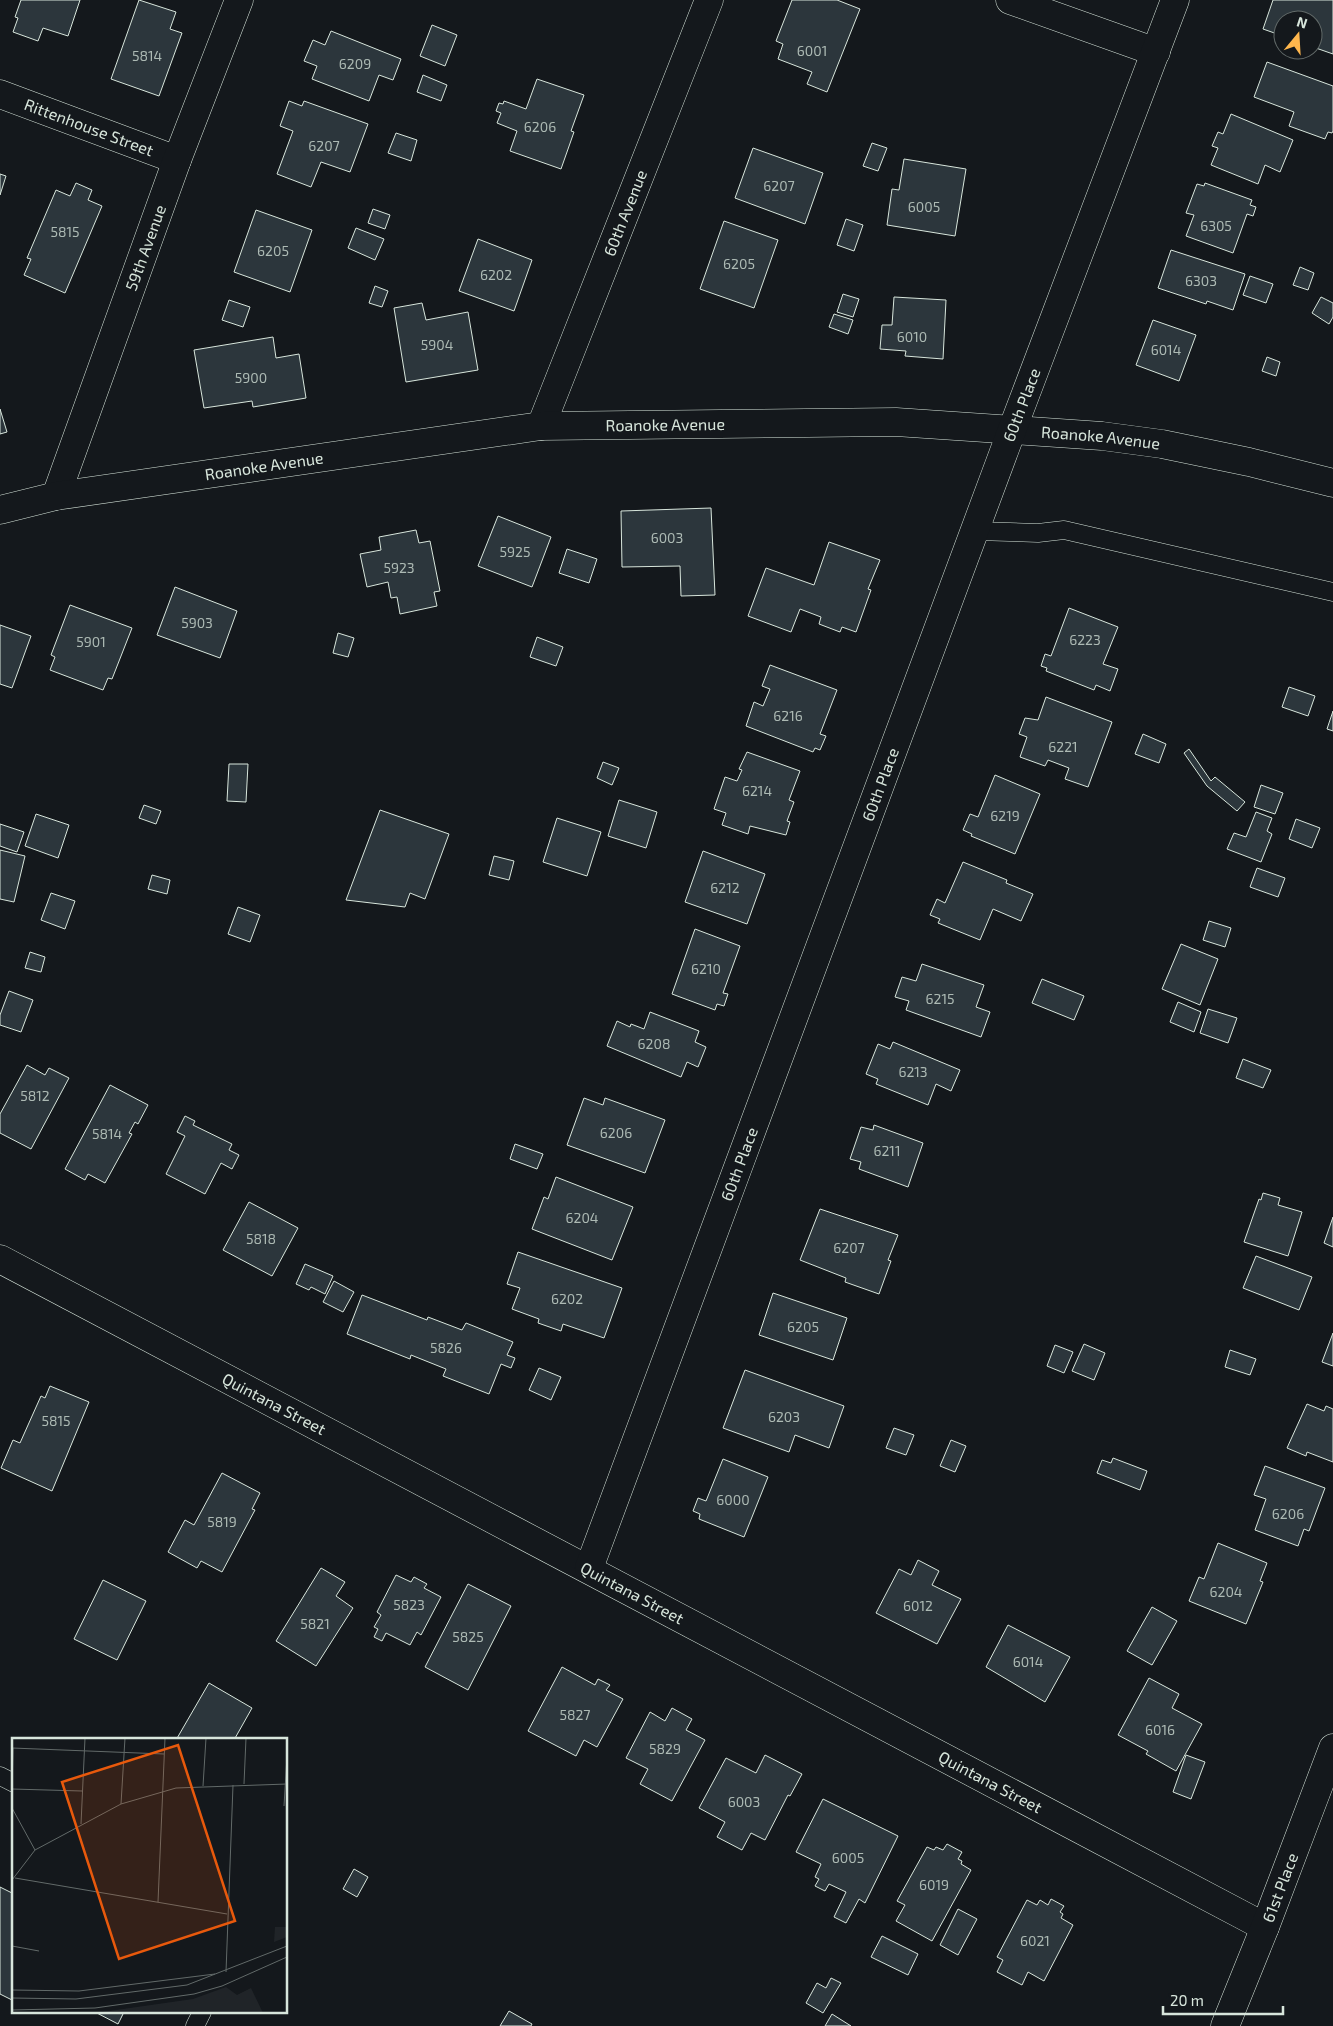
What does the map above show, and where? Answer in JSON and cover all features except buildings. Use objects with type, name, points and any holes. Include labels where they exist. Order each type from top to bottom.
[{"type":"street","name":"59th Avenue","points":[[56,496],[177,160],[239,0]]},
{"type":"street","name":"60th Avenue","points":[[541,426],[709,0]]},
{"type":"street","points":[[1010,0],[1156,52]]},
{"type":"street","name":"60th Place","points":[[589,1568],[1012,430],[1176,0]]},
{"type":"street","name":"Rittenhouse Street","points":[[0,94],[177,160]]},
{"type":"street","name":"Roanoke Avenue","points":[[0,510],[56,496],[541,426],[896,422],[1102,436],[1162,444],[1249,462],[1333,483]]},
{"type":"street","name":"Quintana Street","points":[[0,1259],[589,1568],[1265,1927]]},
{"type":"street","name":"61st Place","points":[[1224,2026],[1265,1927],[1333,1748]]},
{"type":"lane","points":[[975,531],[1038,533],[1064,530],[1333,592]]},
{"type":"lane","points":[[0,1776],[12,1782]]},
{"type":"lane","points":[[195,2026],[201,2014]]}]
